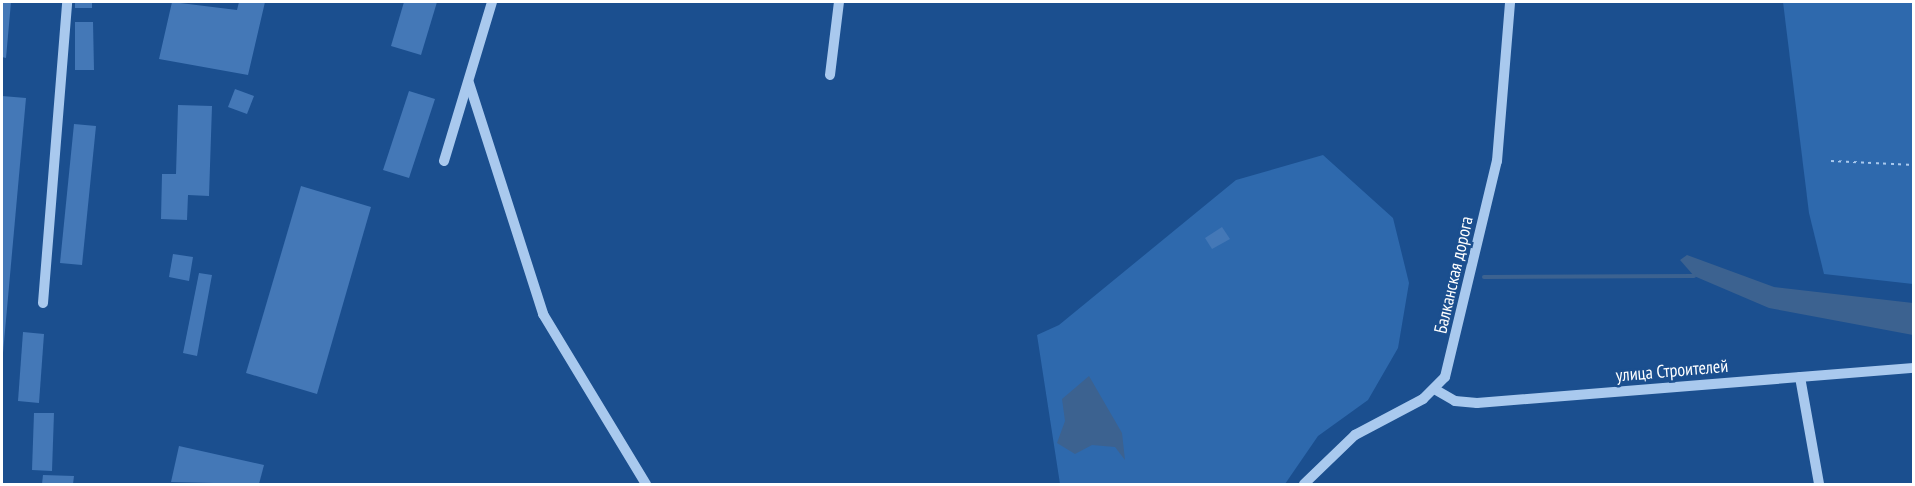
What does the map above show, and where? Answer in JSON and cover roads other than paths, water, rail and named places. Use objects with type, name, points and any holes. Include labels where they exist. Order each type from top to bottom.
[{"type":"street","points":[[43,303],[67,2]]},
{"type":"street","points":[[444,161],[492,2]]},
{"type":"street","points":[[830,75],[839,2]]},
{"type":"street","name":"Балканская дорога","points":[[1436,390],[1451,362],[1497,161],[1510,2]]},
{"type":"street","points":[[469,83],[543,314],[646,484]]},
{"type":"street","name":"улица Строителей","points":[[1436,390],[1455,401],[1477,403],[1914,368]]},
{"type":"street","points":[[1800,377],[1819,484]]},
{"type":"street","points":[[1304,484],[1355,435],[1436,390]]},
{"type":"waterway","points":[[1484,277],[1694,276]]}]
